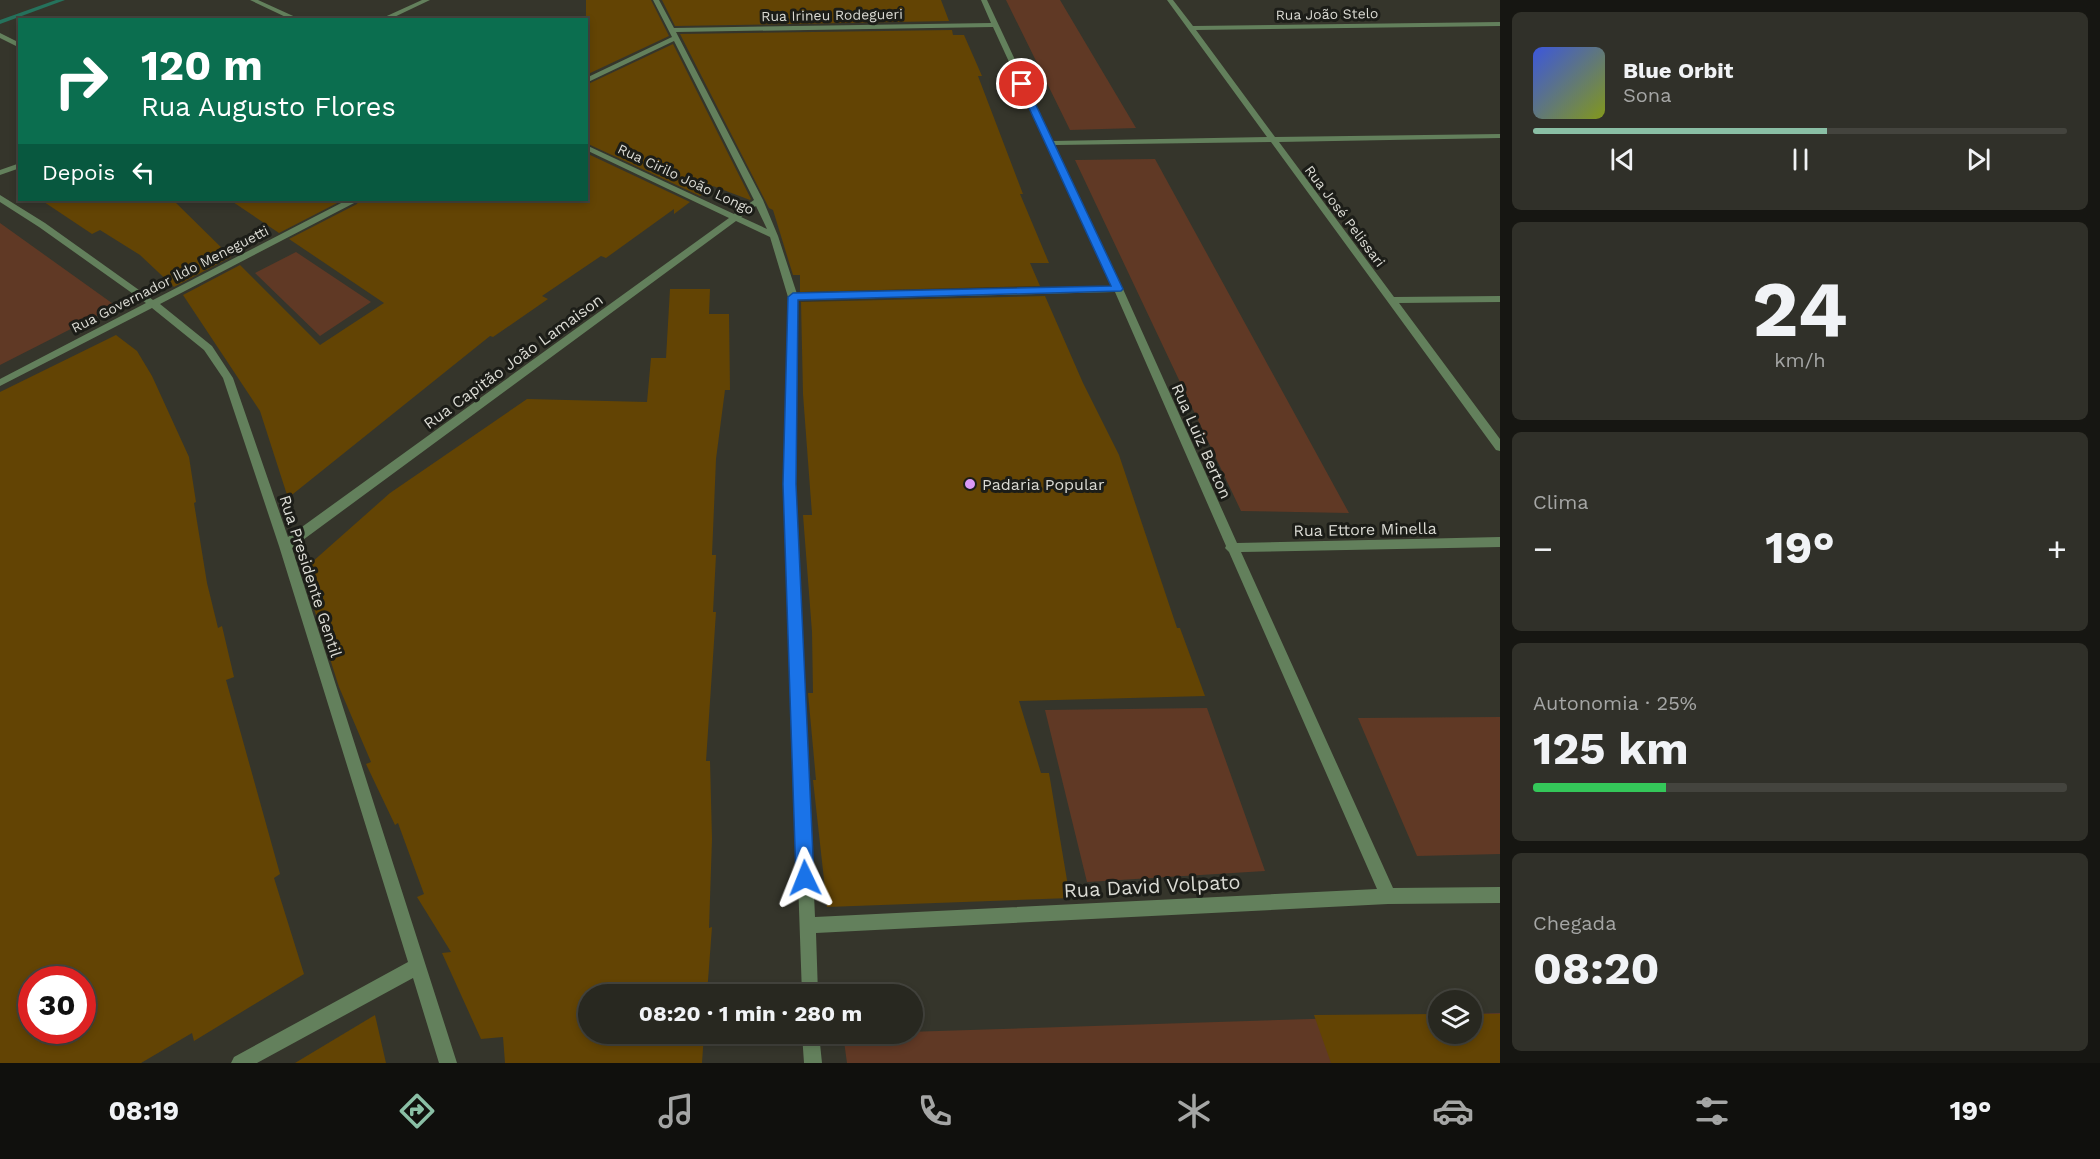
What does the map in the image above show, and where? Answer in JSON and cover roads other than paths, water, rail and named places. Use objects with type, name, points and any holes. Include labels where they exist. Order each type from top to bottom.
[{"type":"street","points":[[253,0],[294,18]]},
{"type":"street","points":[[386,18],[427,0]]},
{"type":"street","points":[[656,0],[759,200],[774,236],[793,297],[789,484],[810,984]]},
{"type":"street","name":"Rua Luiz Berton","points":[[984,0],[993,25],[1118,289],[1231,548],[1388,896]]},
{"type":"street","name":"Rua José Pelissari","points":[[1170,0],[1500,447]]},
{"type":"street","name":"Rua João Stelo","points":[[1191,28],[1500,24]]},
{"type":"street","name":"Rua Irineu Rodegueri","points":[[673,34],[993,25]]},
{"type":"street","points":[[588,80],[673,34]]},
{"type":"street","points":[[0,35],[18,45]]},
{"type":"street","points":[[1050,143],[1500,136]]},
{"type":"street","name":"Rua Cirilo João Longo","points":[[588,148],[774,236]]},
{"type":"street","points":[[0,173],[18,166]]},
{"type":"street","name":"Rua Presidente Gentil","points":[[0,198],[152,303],[208,348],[228,378],[285,546],[448,1063]]},
{"type":"street","name":"Rua Capitão João Lamaison","points":[[285,546],[759,200]]},
{"type":"street","name":"Rua Governador Ildo Meneguetti","points":[[0,383],[351,201]]},
{"type":"street","points":[[793,297],[1118,289]]},
{"type":"street","points":[[1391,300],[1500,299]]},
{"type":"street","name":"Rua Ettore Minella","points":[[1231,548],[1500,542]]},
{"type":"street","name":"Rua David Volpato","points":[[807,924],[1388,896],[1500,895]]},
{"type":"street","points":[[240,1063],[418,966]]},
{"type":"street","points":[[812,1044],[813,1063]]},
{"type":"waterway","points":[[0,22],[62,0]]},
{"type":"place","name":"Padaria Popular","points":[[970,484]]}]
